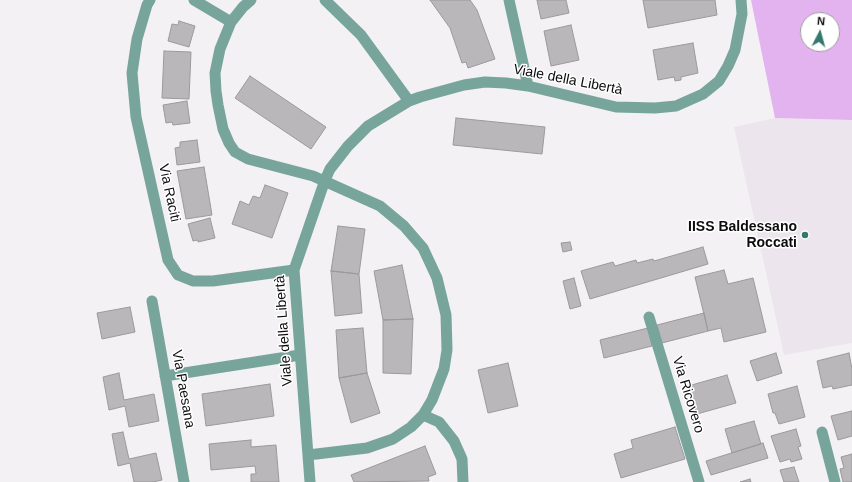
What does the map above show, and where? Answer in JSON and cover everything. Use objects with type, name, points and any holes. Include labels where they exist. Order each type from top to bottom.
[{"type":"street","name":"Via Raciti","points":[[150,0],[147,5],[137,39],[132,73],[136,117],[168,260],[178,275],[193,281],[213,281],[294,270]]},
{"type":"street","points":[[194,0],[231,22]]},
{"type":"street","points":[[251,0],[243,7],[231,22],[220,49],[215,73],[218,105],[223,129],[229,143],[235,152],[248,159],[325,180],[380,206],[404,226],[423,248],[437,278],[446,315],[447,350],[439,386],[423,414],[411,427],[393,439],[367,448],[308,454]]},
{"type":"street","points":[[325,0],[360,35],[409,101]]},
{"type":"street","points":[[508,0],[528,86]]},
{"type":"street","name":"Viale della Libertà","points":[[310,482],[294,270],[325,180],[330,169],[348,146],[368,126],[409,101],[464,85],[485,82],[528,86],[616,107],[655,108],[676,106],[703,94],[719,82],[735,50],[742,14],[741,0]]},
{"type":"street","name":"Via Paesana","points":[[152,301],[184,482]]},
{"type":"street","name":"Via Ricovero","points":[[649,317],[699,482]]},
{"type":"street","points":[[165,376],[300,356]]},
{"type":"street","points":[[423,414],[439,422],[454,441],[462,459],[463,482]]},
{"type":"street","points":[[822,432],[835,482]]},
{"type":"shaded area","points":[[751,0],[852,0],[852,120],[775,118]]},
{"type":"shaded area","name":"IISS Baldessano Roccati","points":[[775,118],[852,120],[852,343],[784,355],[734,127]]},
{"type":"building","points":[[430,0],[470,0],[477,10],[495,59],[468,68],[466,62],[462,63],[450,28]]},
{"type":"building","points":[[537,0],[566,0],[569,13],[541,19]]},
{"type":"building","points":[[643,0],[715,0],[717,15],[648,28]]},
{"type":"building","points":[[179,21],[195,26],[189,47],[168,41],[172,24],[178,25]]},
{"type":"building","points":[[571,25],[579,60],[551,66],[544,31]]},
{"type":"building","points":[[693,43],[698,73],[681,77],[681,80],[675,81],[674,77],[658,80],[653,50]]},
{"type":"building","points":[[164,51],[191,52],[189,99],[162,98]]},
{"type":"building","points":[[250,76],[326,127],[311,149],[235,98]]},
{"type":"building","points":[[187,101],[190,123],[173,125],[172,122],[166,123],[163,105]]},
{"type":"building","points":[[456,118],[545,127],[542,154],[453,145]]},
{"type":"building","points":[[197,140],[200,162],[177,165],[175,148],[180,147],[180,142]]},
{"type":"building","points":[[204,167],[212,215],[186,219],[177,171]]},
{"type":"building","points":[[265,185],[288,193],[272,238],[232,224],[240,201],[249,205],[253,196],[260,198]]},
{"type":"building","points":[[210,218],[215,238],[198,242],[198,240],[193,241],[188,224]]},
{"type":"building","points":[[338,226],[365,229],[359,274],[331,271]]},
{"type":"building","points":[[570,242],[572,250],[563,252],[561,243]]},
{"type":"building","points":[[703,247],[708,264],[590,299],[581,271],[613,262],[615,266],[636,260],[637,263],[653,259],[654,261]]},
{"type":"building","points":[[402,265],[413,319],[383,320],[374,271]]},
{"type":"building","points":[[724,270],[728,284],[753,278],[766,332],[724,342],[721,328],[708,331],[695,277]]},
{"type":"building","points":[[331,271],[359,274],[362,313],[335,316]]},
{"type":"building","points":[[574,278],[581,306],[570,309],[563,281]]},
{"type":"building","points":[[130,307],[135,332],[102,339],[97,313]]},
{"type":"building","points":[[704,313],[708,331],[662,343],[657,325]]},
{"type":"building","points":[[413,319],[411,374],[383,373],[383,320]]},
{"type":"building","points":[[363,328],[367,373],[339,378],[336,330]]},
{"type":"building","points":[[648,328],[652,346],[604,358],[600,340]]},
{"type":"building","points":[[776,353],[782,373],[757,381],[750,361]]},
{"type":"building","points":[[849,353],[852,369],[852,385],[833,389],[832,386],[823,388],[817,361]]},
{"type":"building","points":[[508,363],[518,406],[488,413],[478,370]]},
{"type":"building","points":[[119,373],[124,400],[154,394],[159,421],[129,427],[125,406],[109,410],[103,377]]},
{"type":"building","points":[[367,373],[380,413],[351,423],[339,378]]},
{"type":"building","points":[[727,375],[736,403],[697,414],[688,386]]},
{"type":"building","points":[[270,384],[274,416],[206,426],[202,394]]},
{"type":"building","points":[[797,386],[805,417],[779,424],[775,413],[773,413],[768,394]]},
{"type":"building","points":[[852,411],[852,436],[838,440],[831,416]]},
{"type":"building","points":[[754,421],[761,444],[732,453],[725,429]]},
{"type":"building","points":[[675,427],[685,459],[621,478],[614,454],[633,448],[631,440]]},
{"type":"building","points":[[796,429],[801,446],[798,447],[802,459],[791,462],[790,459],[780,462],[771,436]]},
{"type":"building","points":[[123,432],[129,459],[156,453],[162,480],[153,482],[134,482],[130,463],[118,466],[112,434]]},
{"type":"building","points":[[251,440],[251,447],[276,445],[279,482],[251,482],[251,474],[256,474],[255,466],[211,470],[209,444]]},
{"type":"building","points":[[763,443],[768,458],[711,475],[706,461]]},
{"type":"building","points":[[425,446],[436,474],[428,477],[429,481],[354,482],[351,475]]},
{"type":"building","points":[[852,454],[852,482],[843,482],[840,469],[844,468],[841,457]]},
{"type":"building","points":[[794,467],[799,482],[784,482],[780,470]]},
{"type":"building","points":[[750,479],[751,482],[740,482]]},
{"type":"place","name":"IISS Baldessano Roccati","points":[[805,235]]}]
